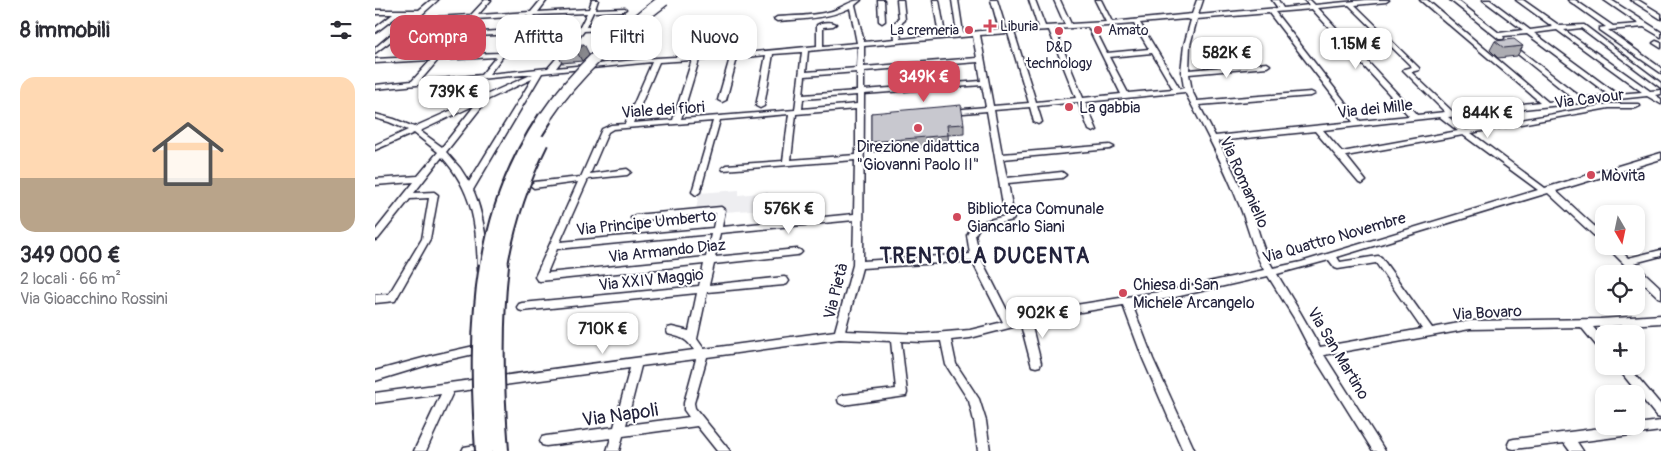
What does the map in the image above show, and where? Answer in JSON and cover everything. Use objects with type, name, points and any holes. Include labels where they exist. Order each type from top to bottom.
[{"type":"highway","points":[[492,450],[482,413],[485,293],[497,223],[509,187],[540,124],[573,81],[607,46],[664,0]]},
{"type":"highway","points":[[492,450],[498,280],[512,210],[523,178],[544,134],[578,86],[626,36],[673,0]]},
{"type":"street","points":[[418,15],[435,0],[439,0]]},
{"type":"street","points":[[475,15],[488,0]]},
{"type":"street","points":[[533,14],[544,0]]},
{"type":"street","points":[[581,29],[592,11],[595,0]]},
{"type":"street","points":[[777,19],[828,15],[852,5],[858,0]]},
{"type":"street","points":[[881,0],[882,21]]},
{"type":"street","points":[[898,41],[896,24],[902,20],[900,0]]},
{"type":"street","points":[[936,0],[942,37]]},
{"type":"street","points":[[955,0],[960,35]]},
{"type":"street","points":[[994,0],[1007,30],[1038,122]]},
{"type":"street","points":[[1032,0],[1042,28]]},
{"type":"street","points":[[1057,0],[1069,26]]},
{"type":"street","points":[[1098,0],[1110,24]]},
{"type":"street","name":"Via Romaniello","points":[[1200,0],[1190,18],[1184,60],[1184,72],[1188,90],[1231,174],[1250,219],[1259,250],[1271,272]]},
{"type":"street","points":[[1275,0],[1282,10]]},
{"type":"street","points":[[1307,0],[1415,118]]},
{"type":"street","points":[[757,54],[1007,30],[1190,18],[1313,7],[1347,2],[1386,0]]},
{"type":"street","points":[[1423,0],[1546,104]]},
{"type":"street","points":[[1453,0],[1580,100]]},
{"type":"street","points":[[1486,0],[1615,96]]},
{"type":"street","points":[[1519,0],[1661,102]]},
{"type":"street","points":[[1571,0],[1612,28]]},
{"type":"street","points":[[1607,0],[1661,34]]},
{"type":"street","points":[[1634,0],[1661,16]]},
{"type":"street","points":[[1347,2],[1417,68],[1406,70],[1451,114]]},
{"type":"street","points":[[852,5],[861,44]]},
{"type":"street","points":[[486,16],[623,9]]},
{"type":"street","points":[[1271,11],[1359,124]]},
{"type":"street","points":[[375,12],[422,12]]},
{"type":"street","points":[[375,31],[399,12]]},
{"type":"street","points":[[1136,22],[1178,91]]},
{"type":"street","points":[[820,48],[820,25],[833,24]]},
{"type":"street","points":[[1091,25],[1126,96]]},
{"type":"street","points":[[1588,31],[1646,25]]},
{"type":"street","points":[[1497,35],[1582,26],[1661,86]]},
{"type":"street","points":[[1051,27],[1093,130]]},
{"type":"street","points":[[581,29],[591,28]]},
{"type":"street","points":[[1602,29],[1661,70]]},
{"type":"street","points":[[977,33],[1010,218],[985,222],[976,226],[971,235],[975,257],[1010,326]]},
{"type":"street","points":[[375,51],[390,38]]},
{"type":"street","points":[[375,43],[390,41]]},
{"type":"street","name":"Via Pietà","points":[[839,335],[858,266],[860,157],[865,120],[861,106],[861,44]]},
{"type":"street","points":[[787,163],[800,97],[805,50]]},
{"type":"street","points":[[1106,55],[1153,51]]},
{"type":"street","points":[[760,106],[770,53]]},
{"type":"street","points":[[375,61],[396,60]]},
{"type":"street","points":[[414,83],[435,60]]},
{"type":"street","points":[[484,76],[497,60]]},
{"type":"street","points":[[550,70],[558,60]]},
{"type":"street","points":[[375,87],[656,60],[629,124]]},
{"type":"street","points":[[676,122],[692,60]]},
{"type":"street","points":[[722,100],[733,60]]},
{"type":"street","points":[[803,74],[982,60]]},
{"type":"street","points":[[1184,72],[1267,65]]},
{"type":"street","points":[[375,148],[539,72]]},
{"type":"street","points":[[468,191],[539,72]]},
{"type":"street","points":[[800,97],[986,83]]},
{"type":"street","points":[[944,112],[1188,90]]},
{"type":"street","name":"Via dei Mille","points":[[1212,139],[1661,92]]},
{"type":"street","points":[[1193,103],[1311,94]]},
{"type":"street","points":[[377,233],[484,99]]},
{"type":"street","points":[[796,112],[861,106]]},
{"type":"street","name":"Via Cavour","points":[[1340,155],[1609,106],[1636,106]]},
{"type":"street","name":"Viale dei fiori","points":[[585,178],[605,131],[611,127],[717,120],[758,113],[796,112]]},
{"type":"street","points":[[1441,115],[1547,190],[1595,232]]},
{"type":"street","points":[[375,116],[403,124],[443,152],[452,162],[468,191],[477,217],[482,256],[492,450],[468,451]]},
{"type":"street","points":[[696,192],[717,120]]},
{"type":"street","points":[[1317,128],[1362,181]]},
{"type":"street","points":[[999,157],[1110,147]]},
{"type":"street","name":"Via Quattro Novembre","points":[[375,398],[637,364],[839,335],[896,338],[945,337],[970,334],[1010,326],[1063,311],[1171,294],[1271,272],[1661,156]]},
{"type":"street","points":[[726,168],[860,157]]},
{"type":"street","points":[[534,185],[627,172]]},
{"type":"street","points":[[1004,180],[1062,175]]},
{"type":"street","points":[[555,246],[585,178]]},
{"type":"street","points":[[375,182],[421,179]]},
{"type":"street","points":[[375,299],[392,298],[426,239],[434,195],[407,196]]},
{"type":"street","points":[[635,218],[721,210],[692,339]]},
{"type":"street","name":"Via Principe Umberto","points":[[555,246],[859,217]]},
{"type":"street","name":"Via Armando Diaz","points":[[555,246],[540,277],[797,252]]},
{"type":"street","points":[[1626,262],[1661,253]]},
{"type":"street","points":[[1331,255],[1338,266],[1379,259],[1430,332]]},
{"type":"street","points":[[1619,255],[1661,294]]},
{"type":"street","points":[[858,266],[975,257]]},
{"type":"street","name":"Via San Martino","points":[[1271,272],[1317,352],[1379,451]]},
{"type":"street","name":"Via XXIV Maggio","points":[[522,306],[784,281]]},
{"type":"street","points":[[1127,302],[1149,364],[1189,451]]},
{"type":"street","name":"Via Bovaro","points":[[1317,352],[1470,325],[1584,324],[1661,319]]},
{"type":"street","points":[[1025,321],[1036,363]]},
{"type":"street","points":[[1584,324],[1595,337]]},
{"type":"street","points":[[672,331],[687,335],[692,339],[702,355],[689,403],[691,410],[723,451]]},
{"type":"street","points":[[945,337],[951,365],[974,399],[980,421],[984,451]]},
{"type":"street","points":[[843,400],[902,393],[896,338]]},
{"type":"street","points":[[375,376],[434,359],[487,347]]},
{"type":"street","points":[[613,451],[637,364]]},
{"type":"street","points":[[1629,375],[1661,413]]},
{"type":"street","points":[[421,451],[449,389]]},
{"type":"street","name":"Via Napoli","points":[[546,442],[699,421]]},
{"type":"street","points":[[1514,444],[1661,426]]},
{"type":"street","points":[[1567,437],[1577,451]]},
{"type":"shaded area","points":[[739,190],[739,195],[768,192],[764,209],[725,212],[725,207],[696,210],[699,193]]},
{"type":"building","points":[[1514,39],[1523,46],[1504,48],[1495,41]]},
{"type":"building","name":"Direzione didattica \"Giovanni Paolo II\"","points":[[961,105],[964,124],[947,125],[948,135],[871,142],[871,113]]},
{"type":"place","name":"Liburia","points":[[990,26]]},
{"type":"place","name":"La cremeria","points":[[969,30]]},
{"type":"place","name":"Amato","points":[[1098,30]]},
{"type":"place","name":"D&D technology","points":[[1059,31]]},
{"type":"place","name":"La gabbia","points":[[1069,107]]},
{"type":"place","name":"Direzione didattica \"Giovanni Paolo II\"","points":[[918,128]]},
{"type":"place","name":"Mòvita","points":[[1591,175]]},
{"type":"place","name":"Biblioteca Comunale Giancarlo Siani","points":[[957,217]]},
{"type":"place","name":"Chiesa di San Michele Arcangelo","points":[[1123,293]]},
{"type":"district","name":"TRENTOLA DUCENTA","points":[[985,256]]}]
